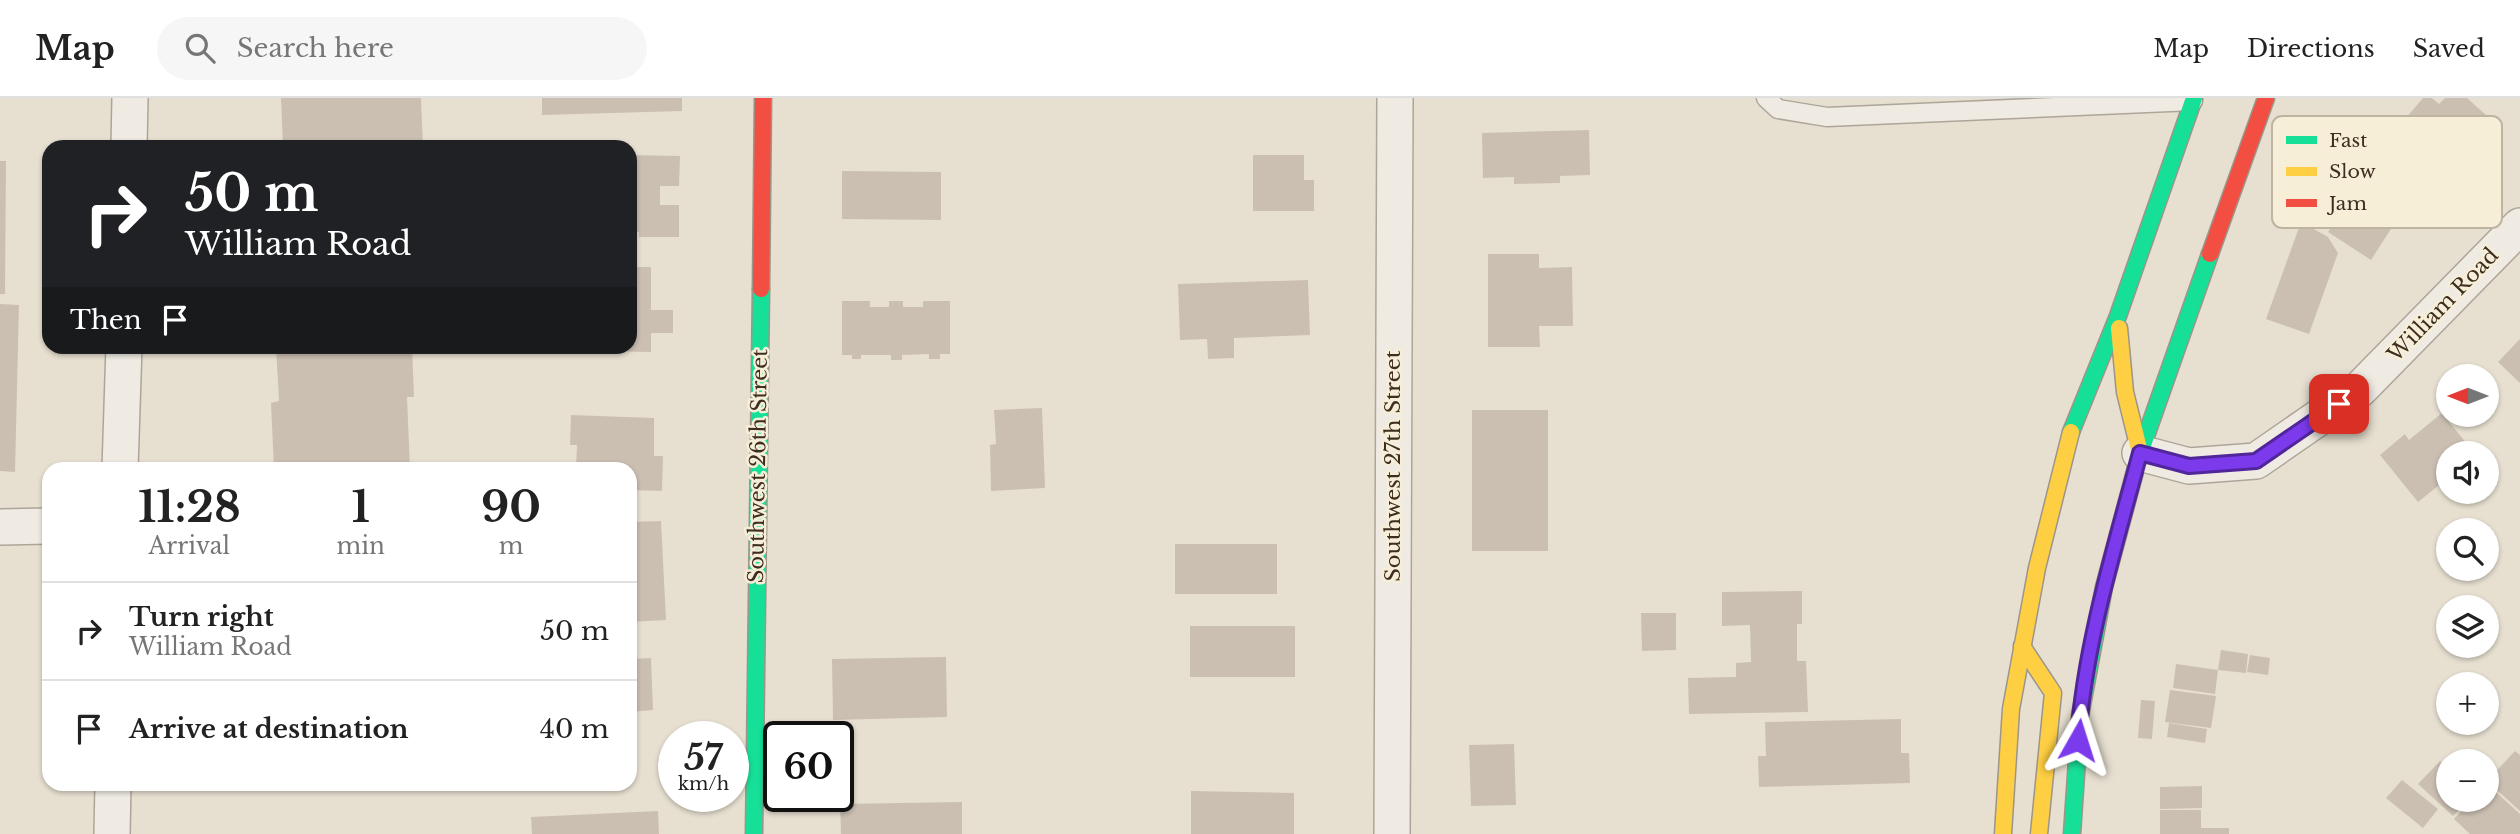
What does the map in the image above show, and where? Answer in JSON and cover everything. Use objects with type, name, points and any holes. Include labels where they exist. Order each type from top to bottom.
[{"type":"main road","name":"Southwest 26th Street","points":[[754,834],[763,98]]},
{"type":"main road","points":[[2072,834],[2082,703],[2104,587],[2140,453],[2266,98]]},
{"type":"main road","points":[[2003,834],[2011,709],[2037,568],[2074,426],[2118,316],[2194,99]]},
{"type":"main road","points":[[2118,316],[2120,374],[2127,415],[2140,453]]},
{"type":"main road","points":[[2022,646],[2053,693],[2039,834]]},
{"type":"street","points":[[129,140],[130,98]]},
{"type":"street","name":"Southwest 27th Street","points":[[1392,834],[1395,98]]},
{"type":"street","name":"William Road","points":[[2140,453],[2189,466],[2256,461],[2360,389],[2520,226]]},
{"type":"street","points":[[120,462],[124,354]]},
{"type":"street","points":[[0,527],[42,526]]},
{"type":"street","points":[[112,834],[113,791]]},
{"type":"lane","points":[[1766,98],[1779,108],[1827,117],[1903,106],[2194,99]]},
{"type":"building","points":[[281,98],[421,98],[423,140],[283,140]]},
{"type":"building","points":[[542,98],[682,98],[682,111],[542,115]]},
{"type":"building","points":[[2423,98],[2432,98],[2439,104],[2445,98],[2467,98],[2487,116],[2408,116]]},
{"type":"building","points":[[1589,130],[1590,175],[1560,176],[1560,183],[1514,184],[1514,177],[1483,178],[1482,133]]},
{"type":"building","points":[[637,155],[680,156],[679,186],[660,186],[660,205],[679,205],[679,237],[639,237]]},
{"type":"building","points":[[1253,155],[1304,155],[1304,180],[1314,180],[1314,211],[1253,211]]},
{"type":"building","points":[[0,161],[6,161],[5,294],[0,294]]},
{"type":"building","points":[[842,171],[941,172],[941,220],[842,219]]},
{"type":"building","points":[[2299,228],[2312,228],[2328,237],[2338,253],[2309,334],[2266,319]]},
{"type":"building","points":[[2331,228],[2392,228],[2371,260],[2328,232]]},
{"type":"building","points":[[1488,254],[1539,254],[1539,268],[1572,267],[1573,326],[1539,326],[1540,347],[1488,347]]},
{"type":"building","points":[[637,267],[651,267],[651,310],[673,310],[673,333],[651,333],[651,352],[637,352]]},
{"type":"building","points":[[1308,280],[1310,335],[1234,338],[1234,358],[1208,359],[1207,339],[1180,340],[1178,284]]},
{"type":"building","points":[[842,301],[870,301],[870,307],[889,307],[889,301],[903,301],[903,307],[923,307],[923,301],[950,301],[950,354],[940,354],[940,359],[929,359],[929,354],[902,355],[902,360],[891,360],[891,355],[861,355],[861,359],[852,359],[852,355],[842,355]]},
{"type":"building","points":[[0,304],[19,305],[15,472],[0,471]]},
{"type":"building","points":[[2520,339],[2520,383],[2498,362]]},
{"type":"building","points":[[276,354],[412,354],[414,397],[407,397],[410,462],[274,462],[271,403],[279,401]]},
{"type":"building","points":[[1042,408],[1045,488],[991,491],[990,445],[996,444],[994,410]]},
{"type":"building","points":[[1472,410],[1548,410],[1548,551],[1472,551]]},
{"type":"building","points":[[571,415],[654,418],[654,456],[663,456],[662,491],[637,490],[637,462],[576,462],[577,445],[570,445]]},
{"type":"building","points":[[2436,418],[2436,427],[2453,427],[2465,441],[2436,441],[2436,488],[2418,502],[2380,455],[2405,434],[2409,440]]},
{"type":"building","points":[[661,521],[666,620],[637,622],[637,522]]},
{"type":"building","points":[[1175,544],[1277,544],[1277,594],[1175,594]]},
{"type":"building","points":[[1802,591],[1802,624],[1797,624],[1797,661],[1806,661],[1808,712],[1689,714],[1688,678],[1736,677],[1736,663],[1751,662],[1750,625],[1722,626],[1722,592]]},
{"type":"building","points":[[1641,613],[1676,613],[1676,650],[1642,651]]},
{"type":"building","points":[[1190,626],[1295,626],[1295,677],[1190,677]]},
{"type":"building","points":[[2221,650],[2248,654],[2246,673],[2218,670]]},
{"type":"building","points":[[2250,655],[2270,658],[2268,675],[2247,672]]},
{"type":"building","points":[[946,657],[947,717],[833,720],[832,659]]},
{"type":"building","points":[[651,658],[653,710],[637,711],[637,659]]},
{"type":"building","points":[[2176,664],[2218,670],[2215,694],[2173,688]]},
{"type":"building","points":[[2170,690],[2216,696],[2211,728],[2165,722]]},
{"type":"building","points":[[2141,700],[2155,701],[2152,739],[2138,738]]},
{"type":"building","points":[[1901,719],[1901,753],[1909,753],[1910,783],[1759,787],[1758,756],[1766,756],[1765,722]]},
{"type":"building","points":[[2169,723],[2207,729],[2205,743],[2167,737]]},
{"type":"building","points":[[1514,744],[1516,805],[1471,806],[1469,745]]},
{"type":"building","points":[[2515,751],[2520,755],[2520,811],[2499,792],[2499,768]]},
{"type":"building","points":[[2436,765],[2436,800],[2418,784]]},
{"type":"building","points":[[2402,780],[2436,807],[2436,812],[2423,828],[2386,798]]},
{"type":"building","points":[[2202,786],[2202,808],[2160,809],[2160,787]]},
{"type":"building","points":[[1191,791],[1294,793],[1294,834],[1191,834]]},
{"type":"building","points":[[2499,795],[2520,814],[2520,834],[2470,834],[2454,819],[2460,812],[2499,812]]},
{"type":"building","points":[[962,802],[962,834],[841,834],[840,812],[854,812],[854,804]]},
{"type":"building","points":[[2160,810],[2201,810],[2201,828],[2229,828],[2229,834],[2160,834]]},
{"type":"building","points":[[658,811],[659,834],[532,834],[531,817]]},
{"type":"traffic: fast","points":[[2071,432],[2118,316],[2194,98]]},
{"type":"traffic: fast","points":[[2072,834],[2080,716],[2104,587],[2140,453],[2210,254]]},
{"type":"traffic: fast","points":[[754,834],[761,289]]},
{"type":"traffic: slow","points":[[2119,328],[2125,392],[2140,453]]},
{"type":"traffic: slow","points":[[2003,834],[2011,709],[2037,568],[2071,432]]},
{"type":"traffic: slow","points":[[2022,646],[2053,693],[2039,834]]},
{"type":"traffic: jam","points":[[761,289],[763,98]]},
{"type":"traffic: jam","points":[[2210,254],[2266,98]]},
{"type":"route","points":[[2078,740],[2104,587],[2140,453],[2189,466],[2256,461],[2339,404]]}]
